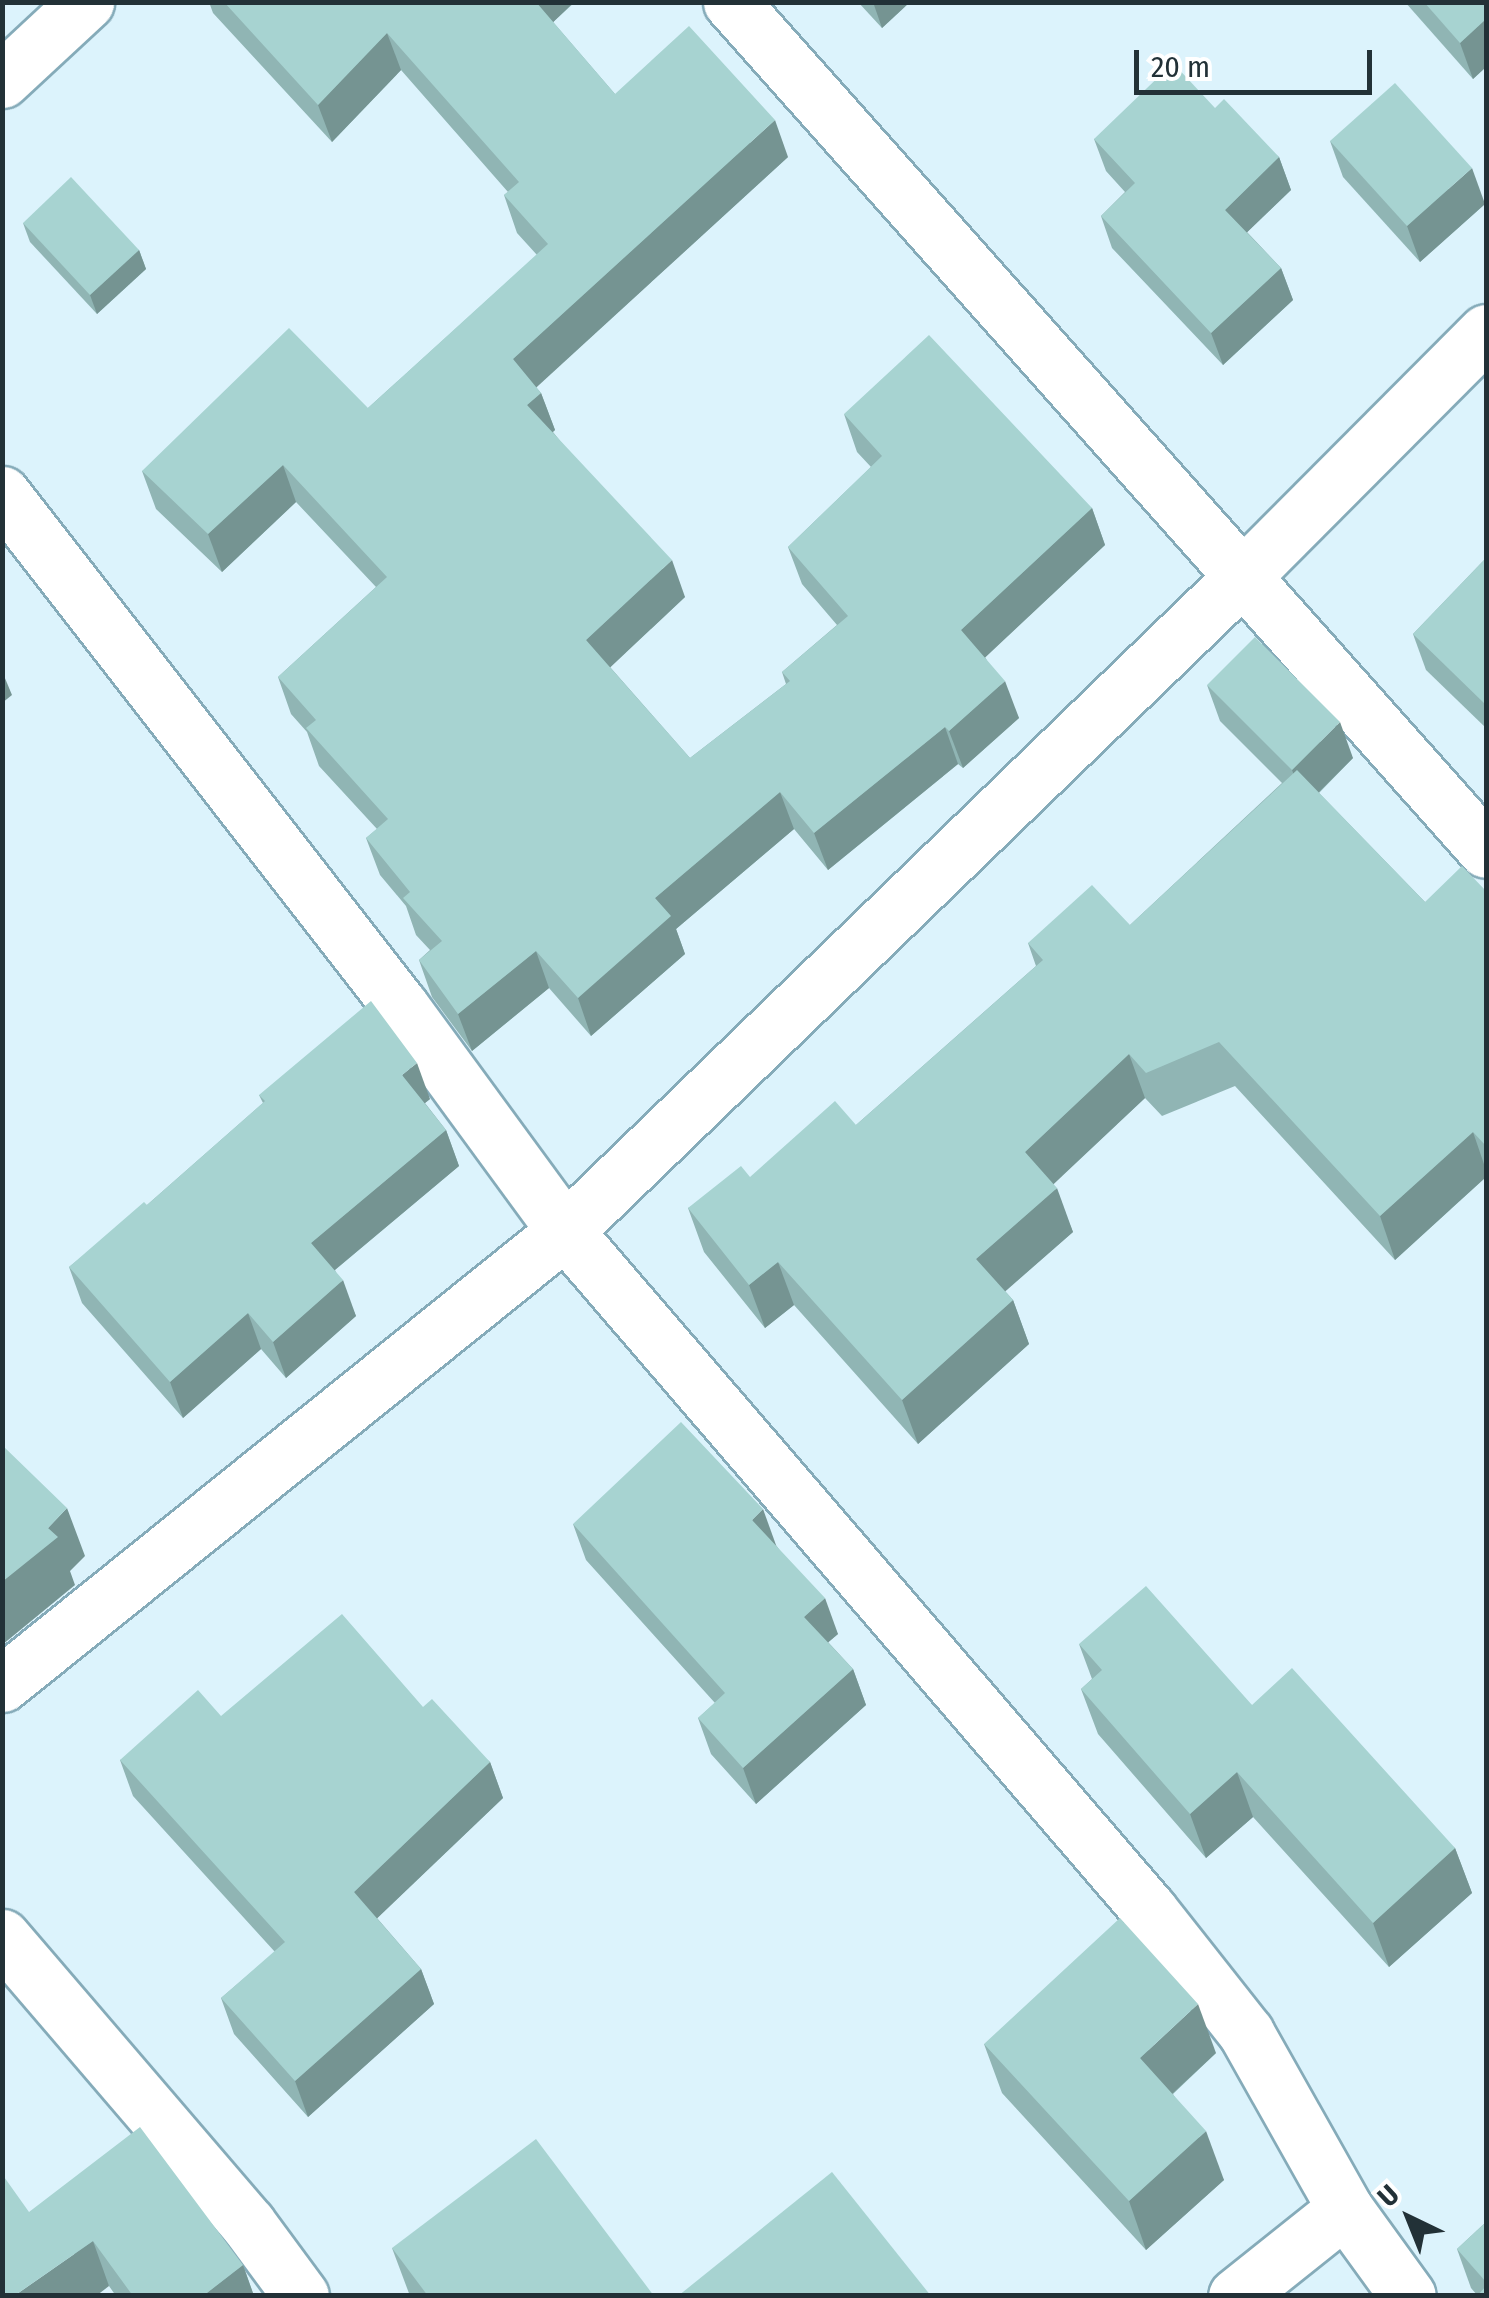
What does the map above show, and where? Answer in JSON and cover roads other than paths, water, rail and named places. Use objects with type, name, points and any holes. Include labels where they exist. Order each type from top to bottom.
[{"type":"street","points":[[2,80],[86,2]]},
{"type":"street","points":[[731,2],[1486,850]]},
{"type":"street","points":[[2,1684],[565,1231],[1241,578],[1486,332]]},
{"type":"street","points":[[2,494],[401,1007],[565,1231],[1150,1910],[1246,2033],[1345,2209],[1408,2296]]},
{"type":"street","points":[[2,1938],[248,2224],[301,2296]]},
{"type":"street","points":[[1236,2296],[1345,2209]]}]
